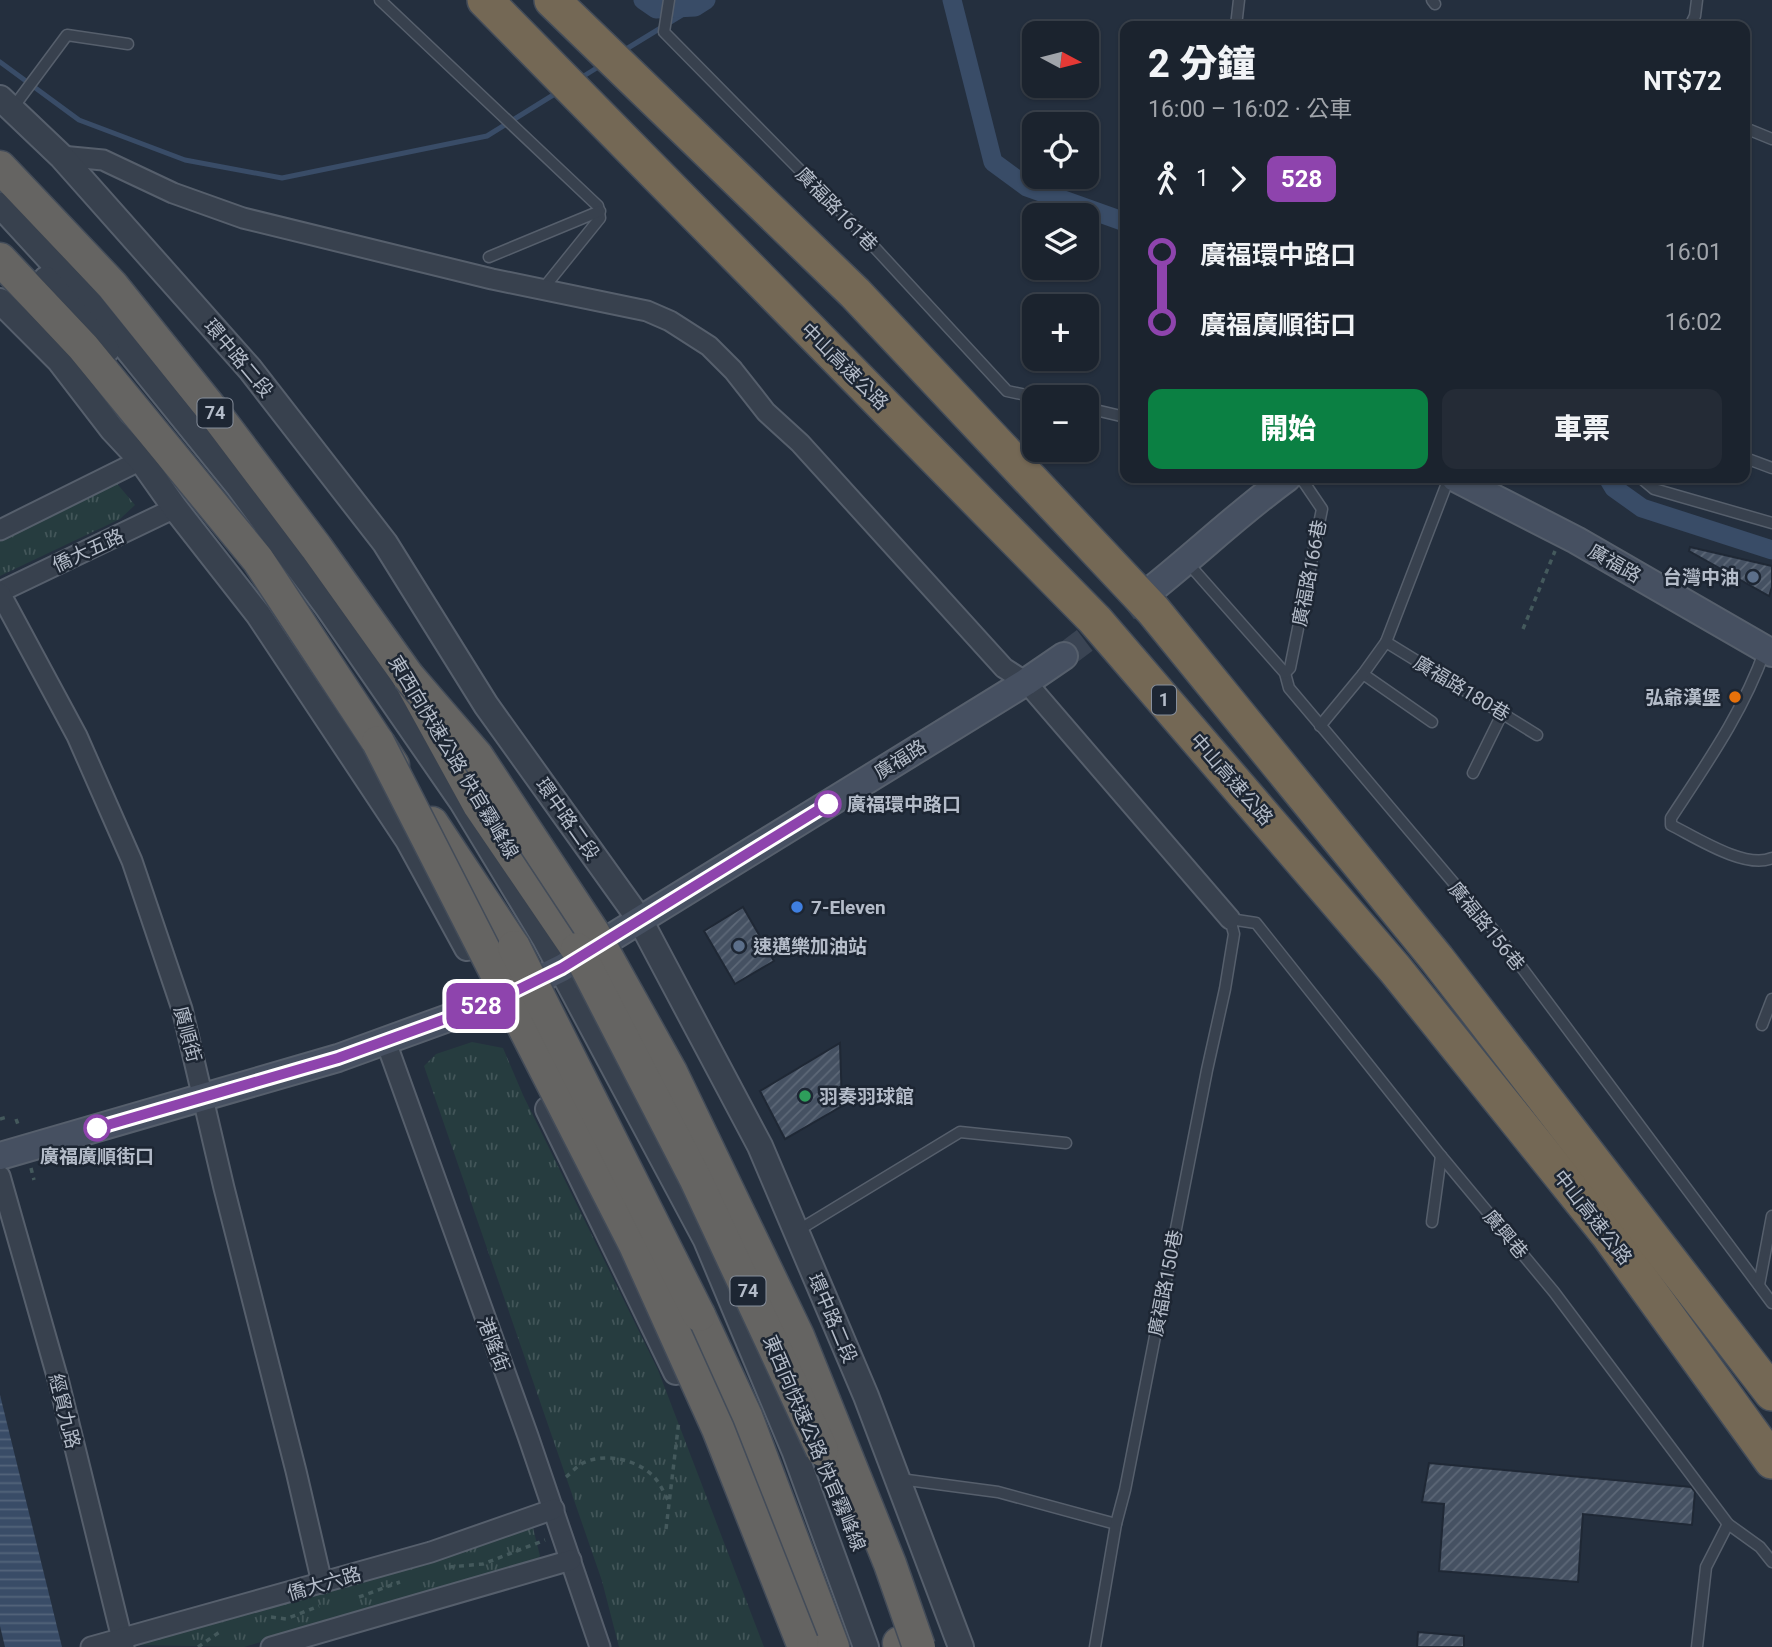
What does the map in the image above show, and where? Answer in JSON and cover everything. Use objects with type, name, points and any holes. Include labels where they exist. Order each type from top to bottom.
[{"type":"highway","name":"中山高速公路","points":[[485,0],[1095,620],[1395,968],[1608,1234],[1772,1461]]},
{"type":"highway","name":"中山高速公路","points":[[552,0],[855,293],[1153,610],[1437,959],[1772,1393]]},
{"type":"highway","name":"東西向快速公路 快官霧峰線","points":[[0,167],[112,285],[316,547],[408,676],[479,805],[577,949],[696,1180],[815,1432],[900,1647]]},
{"type":"highway","points":[[0,259],[83,347],[258,560],[513,947],[699,1315],[746,1416],[833,1647]]},
{"type":"highway","points":[[408,676],[484,768],[593,932],[671,1072],[798,1336],[890,1564],[919,1647]]},
{"type":"highway","points":[[378,742],[635,1245],[718,1429],[799,1645]]},
{"type":"main road","points":[[1142,597],[1187,562],[1257,499],[1280,483]]},
{"type":"main road","name":"廣福路","points":[[1465,483],[1562,533],[1769,651]]},
{"type":"main road","name":"廣福路","points":[[0,1156],[338,1058],[495,1001],[555,972],[1064,656]]},
{"type":"street","name":"環中路二段","points":[[6,104],[61,156],[250,369],[386,543],[486,705],[640,920],[760,1146],[899,1479],[961,1647]]},
{"type":"street","points":[[61,156],[103,160],[173,192],[243,218],[542,290],[647,311],[670,321],[709,346],[733,370],[766,412],[800,443],[1004,667],[1026,682],[1230,919]]},
{"type":"street","points":[[0,205],[90,303],[238,486],[320,597],[462,802],[706,1240],[794,1450],[866,1647]]},
{"type":"street","points":[[0,226],[172,426],[296,587],[483,859],[555,972],[686,1229],[774,1433],[839,1594],[856,1647]]},
{"type":"street","points":[[0,301],[59,360],[112,429],[141,460],[258,614],[408,840],[495,1001],[699,1420],[799,1645]]},
{"type":"street","points":[[0,530],[141,460]]},
{"type":"street","name":"僑大五路","points":[[0,593],[176,509]]},
{"type":"street","name":"廣順街","points":[[0,593],[77,736],[132,861],[182,1009],[322,1583]]},
{"type":"street","name":"港隆街","points":[[386,1042],[554,1509],[600,1647]]},
{"type":"street","name":"經貿九路","points":[[0,1176],[59,1383],[123,1642]]},
{"type":"street","name":"僑大六路","points":[[91,1647],[123,1642],[431,1552],[554,1509]]},
{"type":"street","points":[[271,1647],[571,1560]]},
{"type":"lane","points":[[380,0],[598,206],[600,218],[542,290]]},
{"type":"lane","name":"廣福路161巷","points":[[669,0],[664,32],[853,224],[1007,391],[1022,394]]},
{"type":"lane","points":[[1237,21],[1239,0]]},
{"type":"lane","points":[[1692,21],[1697,0]]},
{"type":"lane","points":[[6,104],[67,35],[128,44]]},
{"type":"lane","points":[[1750,130],[1772,139]]},
{"type":"lane","points":[[489,257],[600,211]]},
{"type":"lane","points":[[1099,411],[1120,415]]},
{"type":"lane","points":[[1750,460],[1772,468]]},
{"type":"lane","name":"廣福路166巷","points":[[1285,673],[1290,668],[1322,509],[1304,483]]},
{"type":"lane","points":[[1320,726],[1386,642],[1446,483]]},
{"type":"lane","points":[[1647,483],[1654,489],[1772,523]]},
{"type":"lane","name":"廣福路156巷","points":[[1187,562],[1285,673],[1289,688],[1496,933],[1772,1303]]},
{"type":"lane","name":"廣福路180巷","points":[[1386,642],[1538,735]]},
{"type":"lane","points":[[1769,651],[1731,727],[1671,818],[1671,825],[1743,860],[1772,858]]},
{"type":"lane","points":[[1363,674],[1433,722]]},
{"type":"lane","points":[[1473,774],[1503,712]]},
{"type":"lane","name":"廣興巷","points":[[1230,919],[1256,923],[1441,1156],[1554,1292],[1728,1524],[1760,1547],[1772,1562]]},
{"type":"lane","name":"廣福路150巷","points":[[1095,1647],[1116,1524],[1128,1478],[1206,1070],[1225,989],[1234,934],[1230,919]]},
{"type":"lane","points":[[1762,1025],[1772,999]]},
{"type":"lane","points":[[796,1231],[960,1132],[1066,1143]]},
{"type":"lane","points":[[1432,1222],[1441,1156]]},
{"type":"lane","points":[[1759,1285],[1772,1216]]},
{"type":"lane","points":[[899,1479],[998,1492],[1116,1524]]},
{"type":"lane","points":[[1697,1647],[1706,1567],[1728,1524]]},
{"type":"path","points":[[1523,629],[1562,533]]},
{"type":"path","points":[[0,1119],[7,1118]]},
{"type":"path","points":[[666,1529],[679,1420]]},
{"type":"path","points":[[566,1477],[584,1463],[603,1458],[626,1461],[645,1468],[669,1502]]},
{"type":"path","points":[[443,1566],[483,1564],[545,1540]]},
{"type":"path","points":[[359,1597],[401,1581]]},
{"type":"path","points":[[267,1616],[286,1619],[319,1606]]},
{"type":"path","points":[[198,1647],[229,1626]]},
{"type":"green space","points":[[114,480],[135,505],[120,519],[0,576],[0,537]]},
{"type":"green space","points":[[472,1042],[503,1048],[523,1095],[658,1370],[764,1647],[619,1647],[602,1581],[424,1066],[436,1054]]},
{"type":"green space","points":[[527,1524],[533,1528],[540,1556],[536,1561],[244,1647],[138,1645],[159,1635]]},
{"type":"water","points":[[0,1395],[62,1647],[5,1647],[0,1626]]},
{"type":"building","name":"台灣中油","points":[[1690,547],[1772,566],[1769,596],[1689,551]]},
{"type":"building","name":"速邁樂加油站","points":[[743,907],[774,961],[735,984],[704,931]]},
{"type":"building","points":[[840,1043],[842,1106],[785,1139],[760,1091]]},
{"type":"building","points":[[1429,1463],[1691,1487],[1695,1492],[1692,1525],[1583,1514],[1578,1582],[1439,1571],[1444,1504],[1422,1502]]},
{"type":"building","points":[[1418,1632],[1464,1636],[1464,1647],[1417,1647]]},
{"type":"waterway","points":[[643,0],[656,9],[695,7],[706,0]]},
{"type":"waterway","points":[[952,0],[993,162],[1027,187],[1120,220]]},
{"type":"waterway","points":[[623,51],[695,7]]},
{"type":"waterway","points":[[0,62],[79,120],[185,160],[282,178],[487,136],[558,92]]},
{"type":"waterway","points":[[579,79],[603,64]]},
{"type":"waterway","points":[[1611,483],[1642,508],[1772,550]]},
{"type":"tunnel","points":[[1064,656],[1142,597]]},
{"type":"bus line","name":"528","points":[[97,1128],[338,1058],[495,1001],[562,968],[828,804]]},
{"type":"place","name":"台灣中油","points":[[1753,577]]},
{"type":"place","name":"弘爺漢堡","points":[[1735,697]]},
{"type":"place","name":"廣福環中路口","points":[[828,804]]},
{"type":"place","name":"7-Eleven","points":[[797,907]]},
{"type":"place","name":"速邁樂加油站","points":[[739,946]]},
{"type":"place","name":"羽奏羽球館","points":[[805,1096]]},
{"type":"place","name":"廣福廣順街口","points":[[97,1128]]}]
